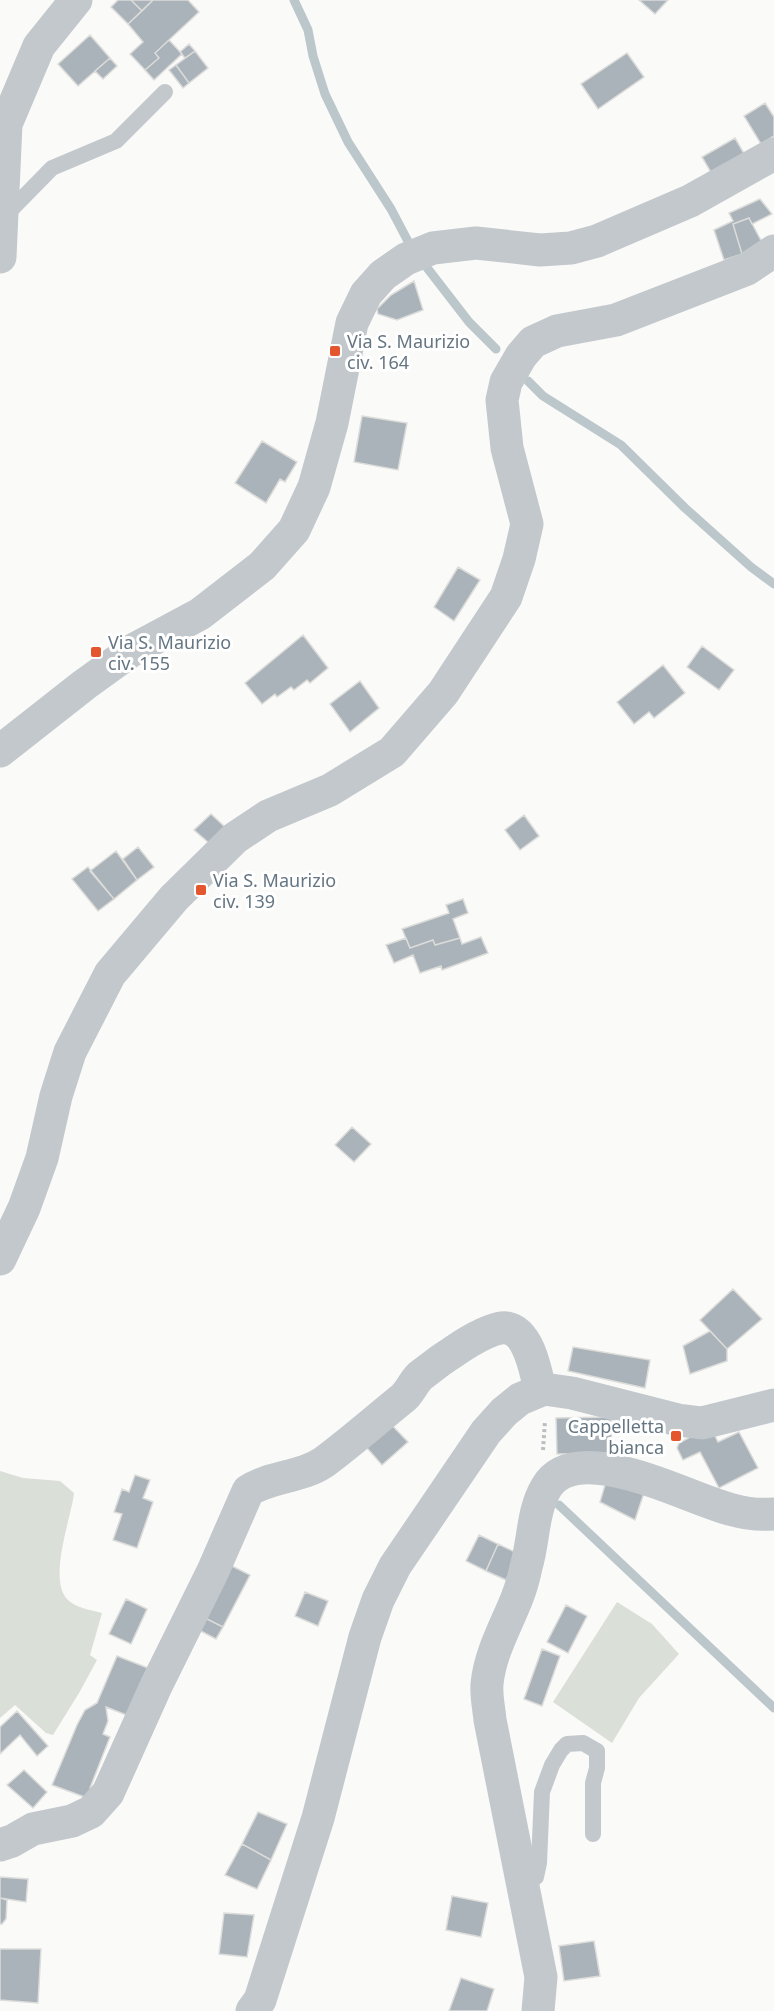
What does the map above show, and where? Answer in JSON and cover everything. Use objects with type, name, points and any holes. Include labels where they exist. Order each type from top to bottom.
[{"type":"street","points":[[0,257],[6,124],[39,46],[76,0]]},
{"type":"street","points":[[0,751],[84,684],[131,651],[200,614],[262,566],[294,530],[314,487],[332,423],[352,323],[366,294],[383,275],[419,254],[476,243],[540,250],[571,248],[597,242],[690,201],[774,154]]},
{"type":"street","points":[[0,1259],[24,1208],[42,1158],[56,1096],[70,1052],[110,974],[174,898],[235,838],[267,816],[330,790],[392,752],[443,693],[506,597],[519,559],[527,524],[507,448],[502,399],[506,382],[521,356],[532,342],[557,331],[616,320],[747,269],[774,251]]},
{"type":"street","points":[[0,1845],[33,1829],[72,1821],[91,1812],[108,1793],[156,1686],[213,1571],[248,1491],[311,1471],[406,1395],[418,1379],[443,1357],[500,1328],[514,1331],[531,1353],[542,1400]]},
{"type":"street","points":[[252,2011],[260,2000],[318,1818],[364,1637],[378,1600],[395,1566],[486,1432],[504,1412],[520,1399],[542,1400],[572,1393],[678,1420],[702,1423],[774,1405]]},
{"type":"street","points":[[538,2011],[541,1977],[490,1720],[487,1685],[500,1637],[518,1596],[529,1559],[536,1515],[546,1488],[554,1477],[566,1472],[581,1468],[612,1469],[639,1476],[732,1510],[761,1515],[774,1514]]},
{"type":"lane","points":[[1,220],[52,168],[116,141],[165,92]]},
{"type":"lane","points":[[523,1882],[536,1877],[539,1863],[542,1792],[552,1765],[567,1744],[583,1743],[597,1751],[597,1768],[593,1783],[593,1833]]},
{"type":"path","points":[[542,1400],[542,1456]]},
{"type":"shaded area","points":[[0,1471],[23,1478],[60,1481],[74,1493],[60,1563],[62,1589],[67,1599],[74,1605],[102,1613],[90,1655],[97,1660],[53,1735],[46,1733],[15,1705],[0,1718]]},
{"type":"shaded area","points":[[617,1602],[652,1624],[679,1654],[639,1698],[612,1743],[553,1702]]},
{"type":"building","points":[[118,0],[131,0],[142,11],[128,24],[111,7]]},
{"type":"building","points":[[131,0],[153,0],[142,11]]},
{"type":"building","points":[[153,0],[188,0],[199,12],[155,53],[159,58],[145,70],[130,54],[143,42],[128,24]]},
{"type":"building","points":[[639,0],[668,0],[655,14]]},
{"type":"building","points":[[90,35],[110,58],[78,86],[58,64]]},
{"type":"building","points":[[169,40],[182,54],[154,80],[145,70],[159,58],[155,53]]},
{"type":"building","points":[[189,44],[195,51],[185,58],[180,52]]},
{"type":"building","points":[[195,51],[208,68],[189,83],[176,65]]},
{"type":"building","points":[[627,53],[644,77],[598,109],[581,84]]},
{"type":"building","points":[[110,58],[117,66],[103,79],[95,71]]},
{"type":"building","points":[[176,65],[189,83],[183,88],[169,70]]},
{"type":"building","points":[[765,103],[774,117],[774,136],[761,144],[744,116]]},
{"type":"building","points":[[735,138],[746,157],[713,176],[702,157]]},
{"type":"building","points":[[760,199],[772,214],[752,224],[749,218],[733,224],[742,254],[724,260],[714,230],[733,221],[729,213]]},
{"type":"building","points":[[749,218],[764,246],[742,254],[733,224]]},
{"type":"building","points":[[414,281],[423,310],[397,320],[378,314],[377,309],[391,295]]},
{"type":"building","points":[[362,416],[407,423],[398,470],[354,462]]},
{"type":"building","points":[[262,441],[297,462],[285,482],[280,479],[266,503],[235,483]]},
{"type":"building","points":[[458,567],[480,580],[454,621],[434,607]]},
{"type":"building","points":[[303,635],[328,668],[310,683],[307,680],[294,690],[291,687],[277,697],[275,694],[262,704],[245,683]]},
{"type":"building","points":[[702,646],[734,670],[719,690],[687,667]]},
{"type":"building","points":[[663,665],[685,693],[654,718],[649,712],[634,724],[617,702]]},
{"type":"building","points":[[360,681],[379,708],[350,732],[330,704]]},
{"type":"building","points":[[211,814],[225,827],[209,843],[194,830]]},
{"type":"building","points":[[524,815],[539,836],[520,850],[505,830]]},
{"type":"building","points":[[138,847],[154,867],[137,880],[123,859]]},
{"type":"building","points":[[116,851],[137,880],[114,899],[90,871]]},
{"type":"building","points":[[88,867],[114,899],[98,911],[72,879]]},
{"type":"building","points":[[463,899],[468,913],[453,919],[460,938],[435,945],[433,940],[410,948],[402,929],[449,913],[446,905]]},
{"type":"building","points":[[481,937],[488,953],[442,970],[441,966],[420,973],[413,955],[394,963],[386,945],[406,938],[410,948],[433,940],[435,945],[460,938],[462,944]]},
{"type":"building","points":[[352,1127],[371,1144],[354,1162],[335,1145]]},
{"type":"building","points":[[733,1289],[762,1319],[727,1349],[700,1320]]},
{"type":"building","points":[[710,1331],[727,1349],[727,1361],[690,1374],[683,1346]]},
{"type":"building","points":[[573,1347],[650,1360],[645,1388],[568,1371]]},
{"type":"building","points":[[611,1417],[612,1453],[557,1454],[556,1418]]},
{"type":"building","points":[[385,1418],[408,1442],[382,1465],[360,1440]]},
{"type":"building","points":[[739,1432],[758,1468],[719,1488],[700,1452],[683,1460],[677,1448],[679,1443],[692,1436],[714,1434],[718,1442]]},
{"type":"building","points":[[135,1475],[150,1480],[143,1498],[153,1502],[137,1548],[113,1540],[122,1514],[114,1512],[122,1489],[129,1492]]},
{"type":"building","points":[[607,1478],[645,1490],[635,1520],[600,1502]]},
{"type":"building","points":[[479,1535],[498,1544],[486,1571],[466,1561]]},
{"type":"building","points":[[498,1544],[519,1554],[506,1580],[486,1571]]},
{"type":"building","points":[[226,1563],[250,1575],[223,1627],[199,1615]]},
{"type":"building","points":[[305,1592],[328,1601],[318,1626],[295,1616]]},
{"type":"building","points":[[126,1599],[147,1609],[131,1644],[109,1634]]},
{"type":"building","points":[[566,1605],[587,1616],[568,1653],[547,1642]]},
{"type":"building","points":[[199,1615],[223,1627],[216,1639],[193,1627]]},
{"type":"building","points":[[542,1649],[560,1656],[542,1706],[524,1699]]},
{"type":"building","points":[[117,1656],[148,1668],[129,1716],[106,1707],[108,1721],[103,1734],[110,1737],[90,1788],[94,1789],[90,1799],[52,1785],[77,1725],[85,1710],[97,1703]]},
{"type":"building","points":[[17,1711],[48,1746],[37,1756],[20,1735],[0,1754],[0,1727]]},
{"type":"building","points":[[24,1770],[47,1792],[33,1808],[7,1785]]},
{"type":"building","points":[[258,1812],[287,1824],[271,1860],[242,1844]]},
{"type":"building","points":[[242,1844],[271,1860],[257,1889],[225,1875]]},
{"type":"building","points":[[0,1877],[28,1879],[26,1902],[0,1898]]},
{"type":"building","points":[[452,1896],[488,1903],[481,1937],[446,1930]]},
{"type":"building","points":[[0,1898],[7,1900],[6,1919],[2,1924],[0,1924]]},
{"type":"building","points":[[224,1913],[254,1915],[247,1957],[219,1954]]},
{"type":"building","points":[[594,1941],[600,1976],[564,1981],[559,1946]]},
{"type":"building","points":[[0,1949],[41,1949],[38,2003],[0,2000]]},
{"type":"building","points":[[461,1978],[494,1989],[487,2011],[449,2011]]},
{"type":"waterway","points":[[294,0],[308,30],[313,56],[325,94],[348,142],[391,209],[411,247],[469,322],[496,349]]},
{"type":"waterway","points":[[528,381],[543,396],[621,445],[685,508],[751,567],[774,584]]},
{"type":"waterway","points":[[559,1505],[774,1708]]},
{"type":"place","name":"Via S. Maurizio civ. 164","points":[[335,351]]},
{"type":"place","name":"Via S. Maurizio civ. 155","points":[[96,652]]},
{"type":"place","name":"Via S. Maurizio civ. 139","points":[[201,890]]},
{"type":"place","name":"Cappelletta bianca","points":[[676,1436]]}]
